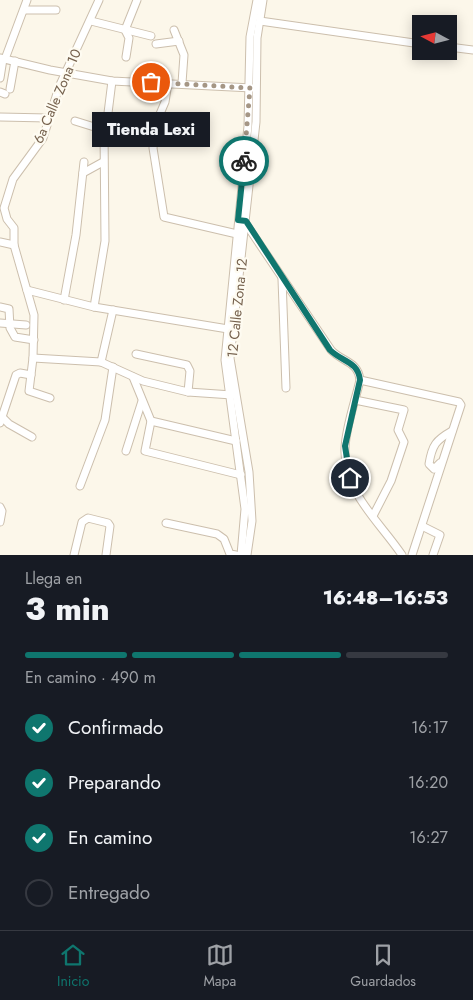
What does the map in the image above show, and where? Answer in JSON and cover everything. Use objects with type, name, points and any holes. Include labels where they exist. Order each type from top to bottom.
[{"type":"street","points":[[0,78],[3,59],[27,0]]},
{"type":"street","name":"6a Calle Zona 10","points":[[50,398],[30,392],[34,315],[14,245],[14,228],[6,218],[4,208],[13,180],[39,144],[65,73],[100,0]]},
{"type":"street","points":[[126,57],[128,38],[125,30],[137,0]]},
{"type":"street","name":"12 Calle Zona 12","points":[[241,555],[245,522],[236,441],[230,358],[242,221],[256,122],[250,37],[257,0]]},
{"type":"street","name":"12 Calle Zona 12","points":[[253,88],[264,0]]},
{"type":"street","points":[[24,10],[56,10]]},
{"type":"street","points":[[91,21],[150,36]]},
{"type":"street","points":[[260,21],[412,43]]},
{"type":"street","points":[[174,30],[184,55],[182,83]]},
{"type":"street","points":[[156,44],[179,41]]},
{"type":"street","points":[[458,48],[473,50]]},
{"type":"street","points":[[3,59],[112,81],[253,88]]},
{"type":"street","points":[[5,92],[15,61]]},
{"type":"street","points":[[94,307],[105,241],[104,130],[107,121],[112,81]]},
{"type":"street","points":[[168,83],[165,102],[157,120],[153,148],[164,216],[237,234]]},
{"type":"street","points":[[0,118],[48,118]]},
{"type":"street","points":[[75,121],[104,130]]},
{"type":"street","points":[[64,300],[76,235],[84,162]]},
{"type":"street","points":[[82,173],[103,162]]},
{"type":"street","points":[[242,221],[330,350],[354,365],[360,380],[345,446],[346,465],[352,487],[398,554]]},
{"type":"street","name":"12 Calle Zona 12","points":[[242,221],[237,234],[225,360],[249,472],[252,521],[248,555]]},
{"type":"street","points":[[0,242],[14,245]]},
{"type":"street","points":[[282,278],[286,388]]},
{"type":"street","points":[[27,290],[94,307],[228,329]]},
{"type":"street","points":[[0,307],[9,309],[9,323],[15,337],[34,340]]},
{"type":"street","points":[[100,362],[113,310]]},
{"type":"street","points":[[0,323],[26,325]]},
{"type":"street","points":[[136,354],[187,365],[190,371],[188,392]]},
{"type":"street","points":[[33,358],[100,362],[133,377],[188,392],[232,395]]},
{"type":"street","points":[[80,486],[105,420],[114,367]]},
{"type":"street","points":[[31,375],[20,373],[16,375],[1,420],[32,437]]},
{"type":"street","points":[[133,377],[151,421],[145,452],[241,475]]},
{"type":"street","points":[[360,380],[459,402],[461,405],[412,555]]},
{"type":"street","points":[[356,400],[404,410],[398,430],[404,442],[391,481],[373,516]]},
{"type":"street","points":[[126,451],[142,401]]},
{"type":"street","points":[[151,421],[236,441]]},
{"type":"street","points":[[443,460],[436,468],[430,466],[429,461],[438,439],[452,431]]},
{"type":"street","points":[[0,522],[1,508]]},
{"type":"street","points":[[74,555],[82,522],[88,518],[108,522],[110,526],[106,555]]},
{"type":"street","points":[[166,523],[218,534],[224,539],[232,555]]},
{"type":"street","points":[[422,526],[440,534],[433,555]]},
{"type":"way so far","points":[[151,82],[250,88],[244,161]]},
{"type":"place","name":"Tienda Lexi","points":[[151,82]]},
{"type":"route","points":[[244,161],[238,220],[246,221],[330,350],[352,363],[359,374],[360,380],[345,446],[346,465],[350,478]]}]
